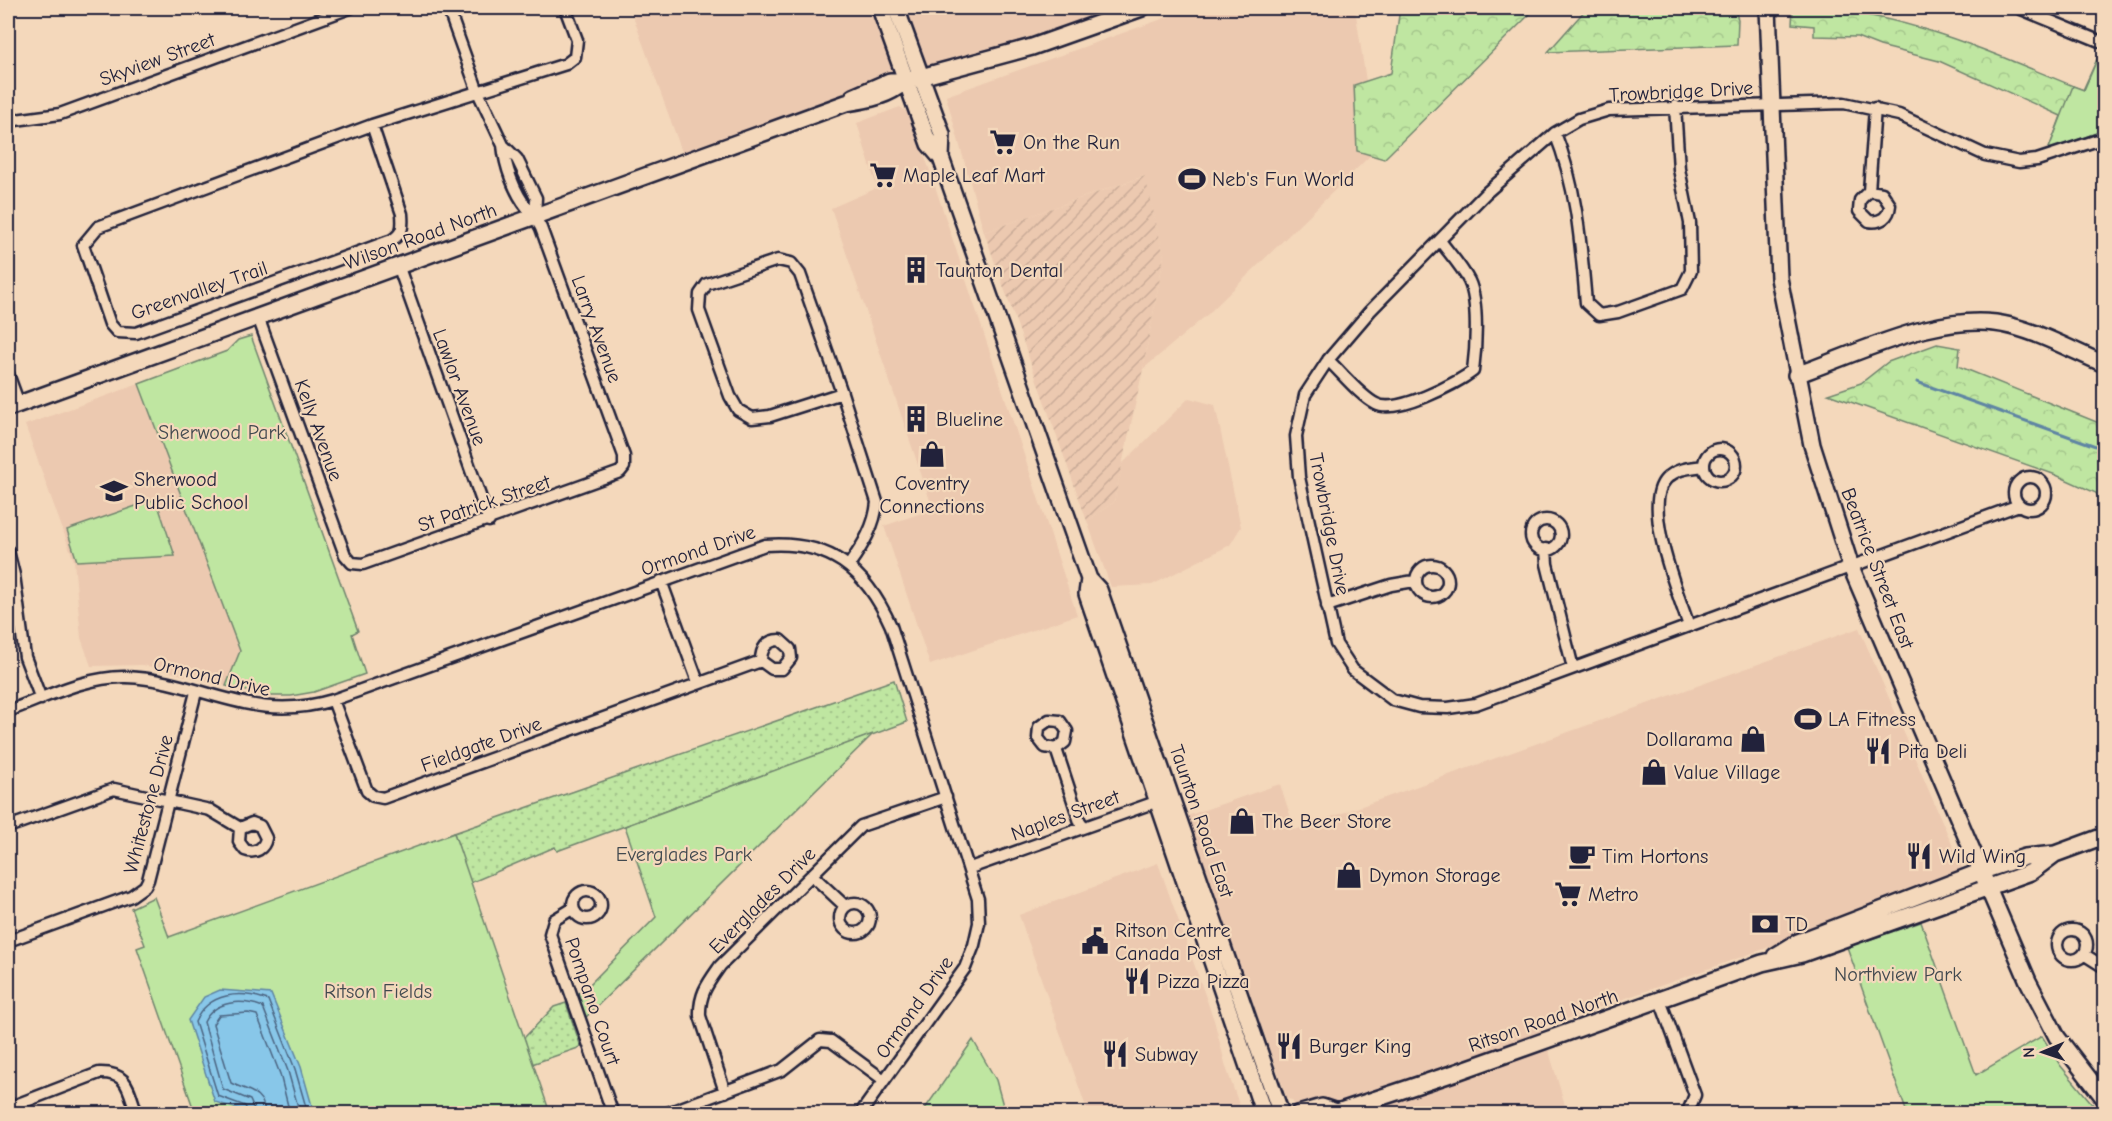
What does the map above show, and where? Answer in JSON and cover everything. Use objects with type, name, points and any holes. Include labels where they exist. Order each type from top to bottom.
[{"type":"main road","name":"Taunton Road East","points":[[880,8],[929,144],[941,158],[1089,579],[1088,594],[1156,801],[1264,1113]]},
{"type":"main road","name":"Taunton Road East","points":[[896,8],[942,134],[941,158]]},
{"type":"main road","name":"Wilson Road North","points":[[13,406],[846,103],[869,100],[894,92],[906,81],[1032,47],[1142,8]]},
{"type":"main road","name":"Beatrice Street East","points":[[1768,8],[1779,278],[1796,375],[1822,480],[1851,567],[2028,981],[2057,1037],[2104,1098]]},
{"type":"main road","points":[[1796,375],[1927,329],[1967,322],[2010,325],[2104,364]]},
{"type":"main road","name":"Taunton Road East","points":[[1089,579],[1100,590],[1281,1113]]},
{"type":"main road","name":"Ritson Road North","points":[[1762,963],[1798,942],[1982,871],[2025,857],[2055,854],[2104,836]]},
{"type":"main road","name":"Ritson Road North","points":[[1298,1113],[1322,1107],[1336,1113],[1762,963],[1802,954],[2031,872],[2055,854]]},
{"type":"street","name":"Skyview Street","points":[[8,121],[60,114],[350,8]]},
{"type":"street","name":"Larry Avenue","points":[[448,8],[478,92],[503,145],[517,159],[536,198],[536,216],[624,456]]},
{"type":"street","name":"Greenvalley Trail","points":[[372,125],[402,214],[403,227],[400,235],[136,333],[117,332],[110,324],[83,245],[98,227],[372,125],[566,64],[574,57],[577,40],[565,8]]},
{"type":"street","points":[[2019,8],[2104,43]]},
{"type":"street","name":"Trowbridge Drive","points":[[2019,505],[1476,704],[1448,708],[1419,707],[1394,700],[1353,670],[1336,644],[1299,477],[1296,436],[1305,395],[1328,360],[1370,312],[1441,242],[1486,193],[1555,133],[1579,119],[1609,110],[1675,106],[1844,103],[1899,114],[1985,154],[2019,162],[2046,158],[2104,138]]},
{"type":"street","points":[[1555,133],[1563,153],[1580,226],[1586,303],[1599,315],[1618,312],[1682,289],[1691,271],[1690,223],[1679,169],[1675,106]]},
{"type":"street","points":[[1869,191],[1875,108]]},
{"type":"street","points":[[1328,360],[1376,405],[1395,407],[1458,383],[1473,371],[1476,351],[1474,304],[1470,281],[1441,242]]},
{"type":"street","points":[[842,393],[770,416],[752,418],[738,410],[730,396],[699,310],[700,294],[707,284],[778,260],[791,262],[800,274],[842,393],[877,502],[876,516],[870,532],[849,565]]},
{"type":"street","name":"Lawlor Avenue","points":[[398,266],[489,520]]},
{"type":"street","name":"Kelly Avenue","points":[[258,317],[345,555]]},
{"type":"street","points":[[8,374],[13,406]]},
{"type":"street","name":"St Patrick Street","points":[[345,555],[352,563],[363,564],[489,520],[614,475],[624,467],[624,456]]},
{"type":"street","points":[[1689,626],[1666,561],[1657,502],[1664,480],[1680,469],[1704,466]]},
{"type":"street","name":"Ormond Drive","points":[[8,711],[91,681],[113,677],[142,679],[270,709],[307,706],[333,700],[765,545],[792,543],[849,565],[874,592],[891,626],[970,868],[980,912],[974,945],[965,968],[860,1113]]},
{"type":"street","points":[[1546,549],[1547,564],[1573,668]]},
{"type":"street","points":[[8,551],[25,657],[41,699]]},
{"type":"street","points":[[661,581],[698,682]]},
{"type":"street","points":[[1327,606],[1391,585],[1414,581]]},
{"type":"street","name":"Fieldgate Drive","points":[[333,700],[367,791],[373,796],[383,798],[761,661]]},
{"type":"street","name":"Whitestone Drive","points":[[8,941],[138,892],[148,880],[196,692]]},
{"type":"street","points":[[1056,749],[1082,828]]},
{"type":"street","points":[[8,827],[114,789],[170,799],[210,810],[240,828]]},
{"type":"street","name":"Naples Street","points":[[970,868],[1172,796]]},
{"type":"street","name":"Everglades Drive","points":[[725,1092],[700,1016],[702,990],[720,966],[861,826],[874,819],[946,797]]},
{"type":"street","points":[[813,876],[845,906]]},
{"type":"street","name":"Pompano Court","points":[[572,909],[554,920],[550,934],[613,1113]]},
{"type":"street","points":[[2085,955],[2104,967]]},
{"type":"street","points":[[1660,1000],[1695,1095],[1687,1113]]},
{"type":"street","points":[[665,1113],[782,1070],[815,1042],[826,1039],[884,1080]]},
{"type":"street","points":[[8,1108],[24,1108],[99,1073],[114,1073],[125,1080],[137,1113]]},
{"type":"shaded area","points":[[630,8],[1142,8],[686,163]]},
{"type":"shaded area","points":[[1193,8],[1355,8],[1366,81],[1382,144],[1208,314],[1143,369],[1164,256],[1144,176],[984,232],[946,96]]},
{"type":"shaded area","points":[[900,107],[907,112],[929,168],[1077,615],[930,665],[884,526],[933,509],[831,208],[877,188],[857,123]]},
{"type":"shaded area","points":[[1145,176],[1164,256],[1143,369],[1114,502],[1087,521],[984,232]]},
{"type":"shaded area","name":"Sherwood Public School","points":[[139,384],[240,651],[226,686],[143,665],[91,666],[81,638],[74,561],[25,425]]},
{"type":"shaded area","points":[[1189,398],[1215,405],[1241,527],[1230,545],[1152,585],[1111,587],[1087,521],[1114,502],[1122,464]]},
{"type":"shaded area","points":[[1859,628],[1966,877],[1542,1028],[1567,1112],[1297,1113],[1292,1100],[1287,1099],[1187,816],[1280,784],[1295,830]]},
{"type":"shaded area","points":[[1158,863],[1214,1020],[1226,1067],[1242,1113],[1088,1113],[1019,915]]},
{"type":"green space","points":[[1400,8],[1536,8],[1384,159],[1357,151],[1354,85],[1391,73]]},
{"type":"green space","points":[[1587,8],[1734,8],[1738,19],[1737,45],[1548,52]]},
{"type":"green space","points":[[1793,8],[1869,15],[1906,24],[1977,47],[2083,90],[2099,55],[2104,57],[2104,130],[2048,151],[2061,116],[1939,61],[1880,46],[1857,37],[1814,36],[1814,26],[1792,24]]},
{"type":"green space","points":[[2099,55],[2104,57],[2104,130],[2048,151],[2073,86],[2084,90]]},
{"type":"green space","name":"Sherwood Park","points":[[251,336],[358,631],[352,634],[365,674],[314,692],[291,696],[268,696],[226,686],[240,651],[139,384],[227,351],[238,340]]},
{"type":"green space","points":[[1937,344],[1960,348],[1958,366],[2104,425],[2104,506],[2096,493],[2056,475],[1828,394],[1861,383],[1888,362]]},
{"type":"green space","points":[[156,499],[175,556],[77,561],[67,530]]},
{"type":"green space","points":[[894,680],[907,722],[557,851],[555,847],[470,883],[454,833]]},
{"type":"green space","name":"Everglades Park","points":[[873,734],[584,1019],[576,994],[583,991],[656,917],[625,826]]},
{"type":"green space","name":"Ritson Fields","points":[[454,833],[550,1113],[195,1113],[137,948],[145,945],[131,908],[154,897],[169,937]]},
{"type":"green space","name":"Northview Park","points":[[1921,922],[1976,1075],[2042,1036],[2060,1065],[2100,1113],[1907,1113],[1847,947]]},
{"type":"green space","points":[[566,1003],[581,1047],[532,1064],[524,1038],[554,1007]]},
{"type":"green space","points":[[973,1040],[996,1080],[1005,1113],[969,1113],[938,1109],[937,1113],[922,1113]]},
{"type":"water","points":[[220,990],[271,994],[301,1067],[314,1113],[251,1113],[215,1102],[188,1020],[204,997]]},
{"type":"waterway","points":[[1917,382],[2104,449]]},
{"type":"place","name":"On the Run","points":[[1003,142]]},
{"type":"place","name":"Maple Leaf Mart","points":[[883,175]]},
{"type":"place","name":"Neb's Fun World","points":[[1192,179]]},
{"type":"place","name":"Taunton Dental","points":[[916,270]]},
{"type":"place","name":"Blueline","points":[[916,419]]},
{"type":"place","name":"Coventry Connections","points":[[932,454]]},
{"type":"place","name":"Sherwood Public School","points":[[114,491]]},
{"type":"place","name":"LA Fitness","points":[[1808,719]]},
{"type":"place","name":"Dollarama","points":[[1753,739]]},
{"type":"place","name":"Pita Deli","points":[[1878,751]]},
{"type":"place","name":"Value Village","points":[[1654,772]]},
{"type":"place","name":"The Beer Store","points":[[1242,821]]},
{"type":"place","name":"Tim Hortons","points":[[1582,856]]},
{"type":"place","name":"Wild Wing","points":[[1919,856]]},
{"type":"place","name":"Dymon Storage","points":[[1349,875]]},
{"type":"place","name":"Metro","points":[[1568,894]]},
{"type":"place","name":"TD","points":[[1765,924]]},
{"type":"place","name":"Ritson Centre Canada Post","points":[[1095,941]]},
{"type":"place","name":"Pizza Pizza","points":[[1137,981]]},
{"type":"place","name":"Burger King","points":[[1289,1046]]},
{"type":"place","name":"Subway","points":[[1115,1054]]}]
